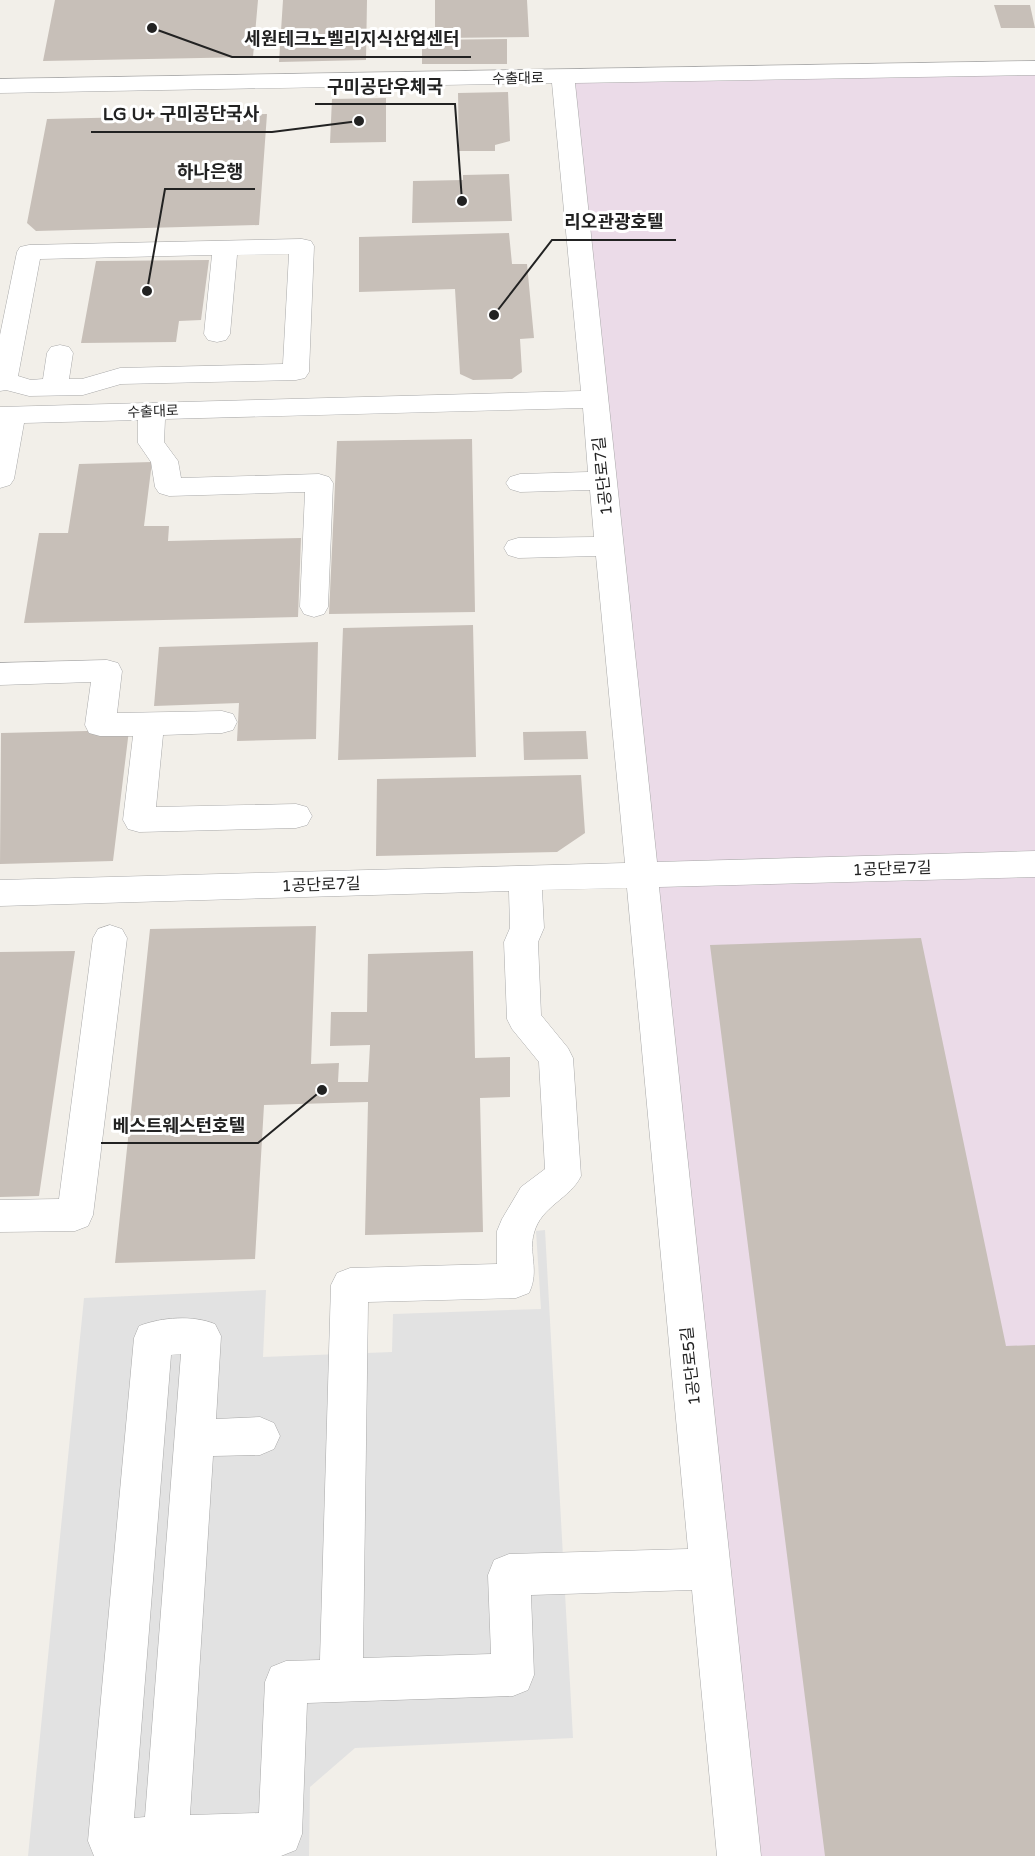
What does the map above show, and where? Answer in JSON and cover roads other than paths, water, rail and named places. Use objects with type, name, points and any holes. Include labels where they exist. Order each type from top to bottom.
[{"type":"street","name":"수출대로","points":[[0,86],[1035,68]]},
{"type":"street","name":"1공단로7길","points":[[563,77],[642,875]]},
{"type":"street","points":[[302,246],[296,372],[120,376],[83,387],[55,388],[29,388],[2,382],[29,252],[302,246]]},
{"type":"street","points":[[217,334],[225,247]]},
{"type":"street","points":[[55,388],[60,353]]},
{"type":"street","name":"수출대로","points":[[6,415],[594,399]]},
{"type":"street","points":[[152,411],[151,443],[164,461],[169,487],[319,483],[314,607]]},
{"type":"street","points":[[0,479],[6,415]]},
{"type":"street","points":[[520,483],[602,481]]},
{"type":"street","points":[[518,548],[609,546]]},
{"type":"street","points":[[0,674],[107,671],[100,725],[222,722]]},
{"type":"street","points":[[149,724],[139,820],[296,816]]},
{"type":"street","name":"1공단로7길","points":[[0,893],[1035,864]]},
{"type":"street","name":"1공단로5길","points":[[642,875],[739,1856]]},
{"type":"street","points":[[341,1680],[350,1285],[516,1281],[515,1231],[534,1198],[563,1176],[556,1058],[524,1019],[521,942],[527,928],[525,878]]},
{"type":"street","points":[[0,1216],[75,1215],[110,938]]},
{"type":"street","points":[[166,1839],[202,1336],[153,1338],[110,1840],[166,1839],[280,1834],[286,1682],[513,1675],[509,1575],[710,1569]]},
{"type":"street","points":[[194,1438],[260,1436]]},
{"type":"place","name":"세원테크노벨리지식산업센터","points":[[152,28]]},
{"type":"place","name":"LG U+ 구미공단국사","points":[[359,121]]},
{"type":"place","name":"구미공단우체국","points":[[462,201]]},
{"type":"place","name":"하나은행","points":[[147,291]]},
{"type":"place","name":"리오관광호텔","points":[[494,315]]},
{"type":"place","name":"베스트웨스턴호텔","points":[[322,1090]]}]
